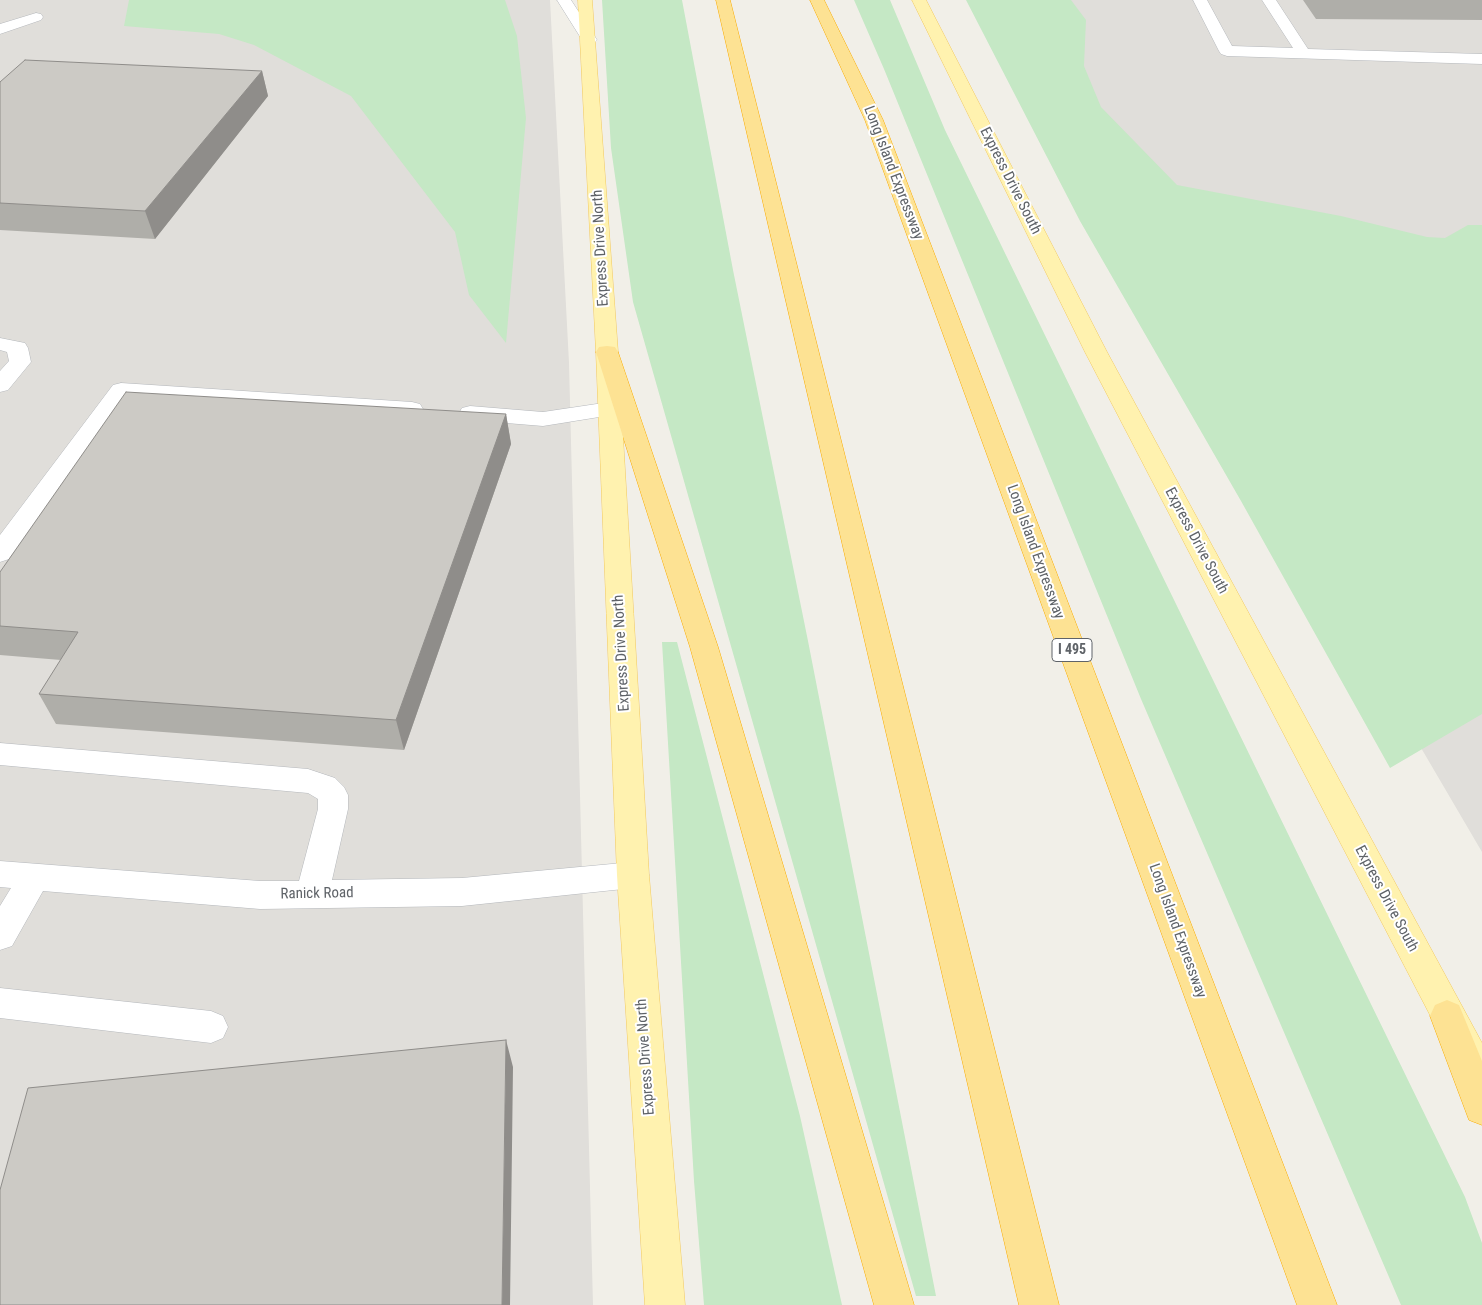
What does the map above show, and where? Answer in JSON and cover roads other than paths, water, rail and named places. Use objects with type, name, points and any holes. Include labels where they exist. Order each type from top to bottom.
[{"type":"highway","points":[[722,0],[1039,1305]]},
{"type":"highway","name":"Long Island Expressway","points":[[817,0],[874,120],[1317,1305]]},
{"type":"highway","points":[[607,352],[704,647],[894,1305]]},
{"type":"highway","points":[[1447,1016],[1482,1108]]},
{"type":"main road","name":"Express Drive North","points":[[585,0],[607,352],[633,874],[665,1305]]},
{"type":"main road","name":"Express Drive South","points":[[919,0],[1096,352],[1447,1016],[1482,1078]]},
{"type":"street","points":[[564,0],[588,40]]},
{"type":"street","points":[[1200,0],[1227,51],[1482,59]]},
{"type":"street","points":[[1269,0],[1304,54]]},
{"type":"street","points":[[0,29],[36,17]]},
{"type":"street","points":[[0,344],[17,348],[20,362],[0,385]]},
{"type":"street","points":[[0,553],[121,390],[543,419],[610,409]]},
{"type":"street","points":[[0,754],[308,781],[324,786],[333,795],[333,809],[312,895]]},
{"type":"street","name":"Ranick Road","points":[[0,874],[260,895],[312,895],[462,892],[633,874]]},
{"type":"street","points":[[0,936],[34,876]]},
{"type":"street","points":[[0,1003],[211,1027]]}]
